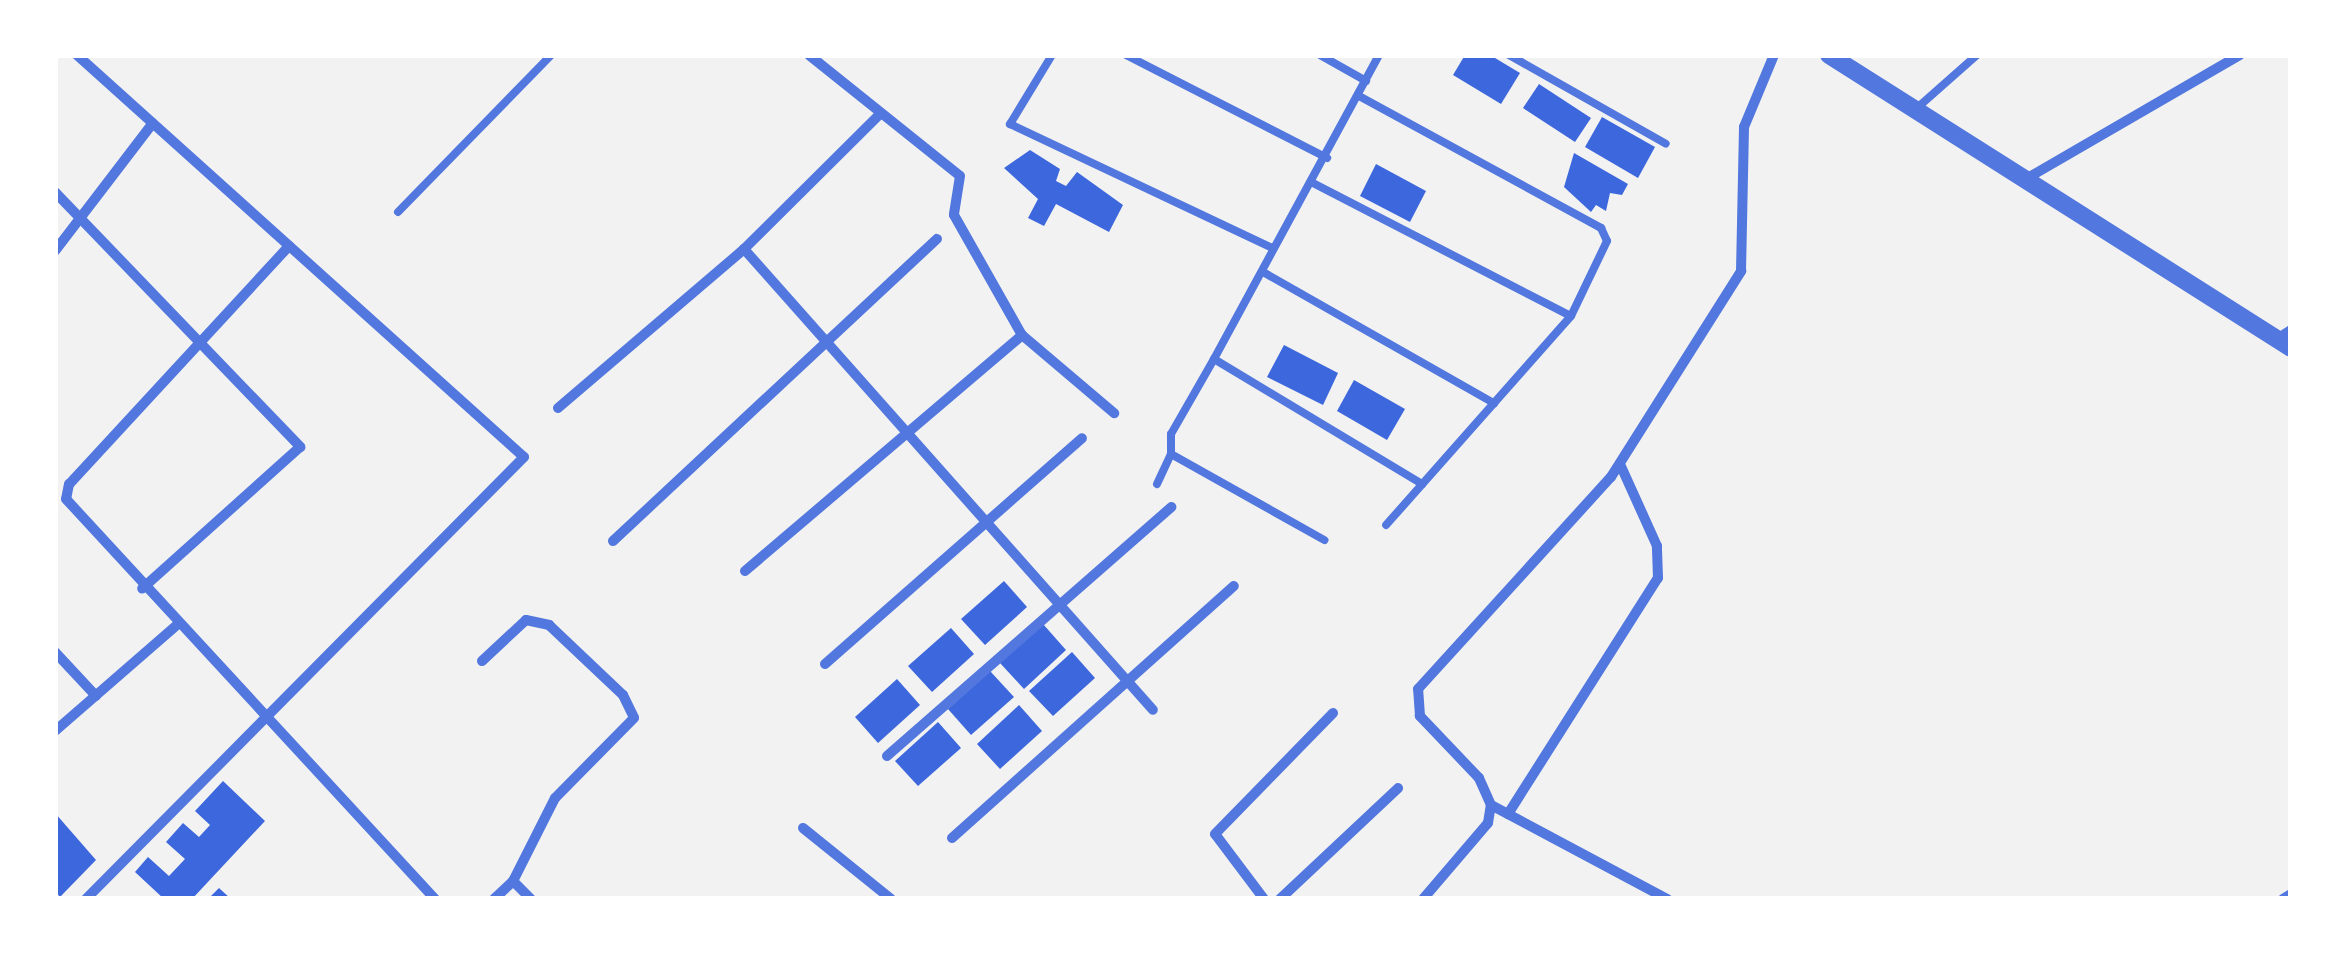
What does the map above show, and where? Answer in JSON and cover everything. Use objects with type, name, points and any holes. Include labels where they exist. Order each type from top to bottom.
[{"type":"street","points":[[78,55],[524,457],[86,899]]},
{"type":"street","points":[[809,55],[960,176],[954,216],[1022,334],[1114,413]]},
{"type":"street","points":[[1667,899],[1491,805],[1414,699],[1620,464],[1746,256],[1744,127],[1774,55]]},
{"type":"street","points":[[1829,55],[2031,176],[2286,339]]},
{"type":"street","points":[[2031,176],[2239,55]]},
{"type":"street","points":[[558,408],[744,248],[880,114]]},
{"type":"street","points":[[55,251],[87,220],[152,123]]},
{"type":"street","points":[[55,192],[87,220],[300,447],[142,589]]},
{"type":"street","points":[[613,541],[937,239]]},
{"type":"street","points":[[289,246],[205,347],[69,484],[70,514],[435,899]]},
{"type":"street","points":[[744,248],[1152,710]]},
{"type":"street","points":[[744,570],[1022,334]]},
{"type":"street","points":[[826,664],[1082,438]]},
{"type":"street","points":[[1508,814],[1658,578],[1657,546],[1620,464]]},
{"type":"street","points":[[886,756],[1171,507]]},
{"type":"street","points":[[952,838],[1234,586]]},
{"type":"street","points":[[482,661],[526,620],[549,625],[623,694],[634,718],[555,798],[514,881],[494,899]]},
{"type":"street","points":[[55,731],[176,626]]},
{"type":"street","points":[[55,652],[96,696]]},
{"type":"street","points":[[1264,899],[1215,834],[1333,713]]},
{"type":"street","points":[[1280,899],[1398,788]]},
{"type":"street","points":[[1423,899],[1488,824],[1491,805]]},
{"type":"street","points":[[803,828],[891,899]]},
{"type":"street","points":[[514,881],[531,899]]},
{"type":"street","points":[[2282,899],[2291,894]]},
{"type":"lane","points":[[398,212],[551,55]]},
{"type":"lane","points":[[1052,55],[1010,124],[1272,248]]},
{"type":"lane","points":[[1126,55],[1327,158]]},
{"type":"lane","points":[[1320,55],[1366,82]]},
{"type":"lane","points":[[1158,484],[1171,454],[1171,434],[1263,272],[1272,248],[1327,158],[1380,55]]},
{"type":"lane","points":[[1509,55],[1666,144]]},
{"type":"lane","points":[[1917,108],[1978,55]]},
{"type":"lane","points":[[1358,96],[1601,228],[1605,252],[1570,316],[1386,525]]},
{"type":"lane","points":[[1311,182],[1570,316]]},
{"type":"lane","points":[[1263,272],[1494,403]]},
{"type":"lane","points":[[1214,358],[1422,484]]},
{"type":"lane","points":[[1171,454],[1324,540]]},
{"type":"building","points":[[1465,55],[1490,55],[1520,73],[1501,104],[1453,75]]},
{"type":"building","points":[[1539,84],[1591,118],[1575,142],[1523,108]]},
{"type":"building","points":[[1602,117],[1655,147],[1638,178],[1585,147]]},
{"type":"building","points":[[1030,150],[1060,169],[1056,181],[1066,186],[1077,172],[1123,205],[1109,232],[1056,204],[1044,226],[1028,218],[1038,199],[1004,168]]},
{"type":"building","points":[[1574,153],[1628,184],[1622,195],[1610,193],[1606,211],[1596,205],[1591,212],[1564,187]]},
{"type":"building","points":[[1376,164],[1426,191],[1410,222],[1360,196]]},
{"type":"building","points":[[1284,345],[1338,373],[1323,405],[1267,377]]},
{"type":"building","points":[[1354,380],[1405,409],[1387,440],[1337,411]]},
{"type":"building","points":[[1004,581],[1027,607],[985,645],[961,619]]},
{"type":"building","points":[[1043,624],[1066,650],[1024,689],[1000,663]]},
{"type":"building","points":[[951,628],[974,654],[932,692],[908,666]]},
{"type":"building","points":[[1072,652],[1095,678],[1053,716],[1029,691]]},
{"type":"building","points":[[990,671],[1014,697],[971,735],[948,709]]},
{"type":"building","points":[[897,679],[920,705],[878,743],[855,717]]},
{"type":"building","points":[[1019,705],[1042,731],[1000,769],[977,744]]},
{"type":"building","points":[[938,722],[961,748],[918,786],[895,761]]},
{"type":"building","points":[[223,781],[265,821],[192,899],[164,899],[135,872],[148,857],[169,876],[185,859],[166,842],[183,823],[199,837],[210,825],[195,811]]},
{"type":"building","points":[[55,813],[96,860],[60,897],[55,891]]},
{"type":"building","points":[[219,888],[231,899],[208,899]]}]
